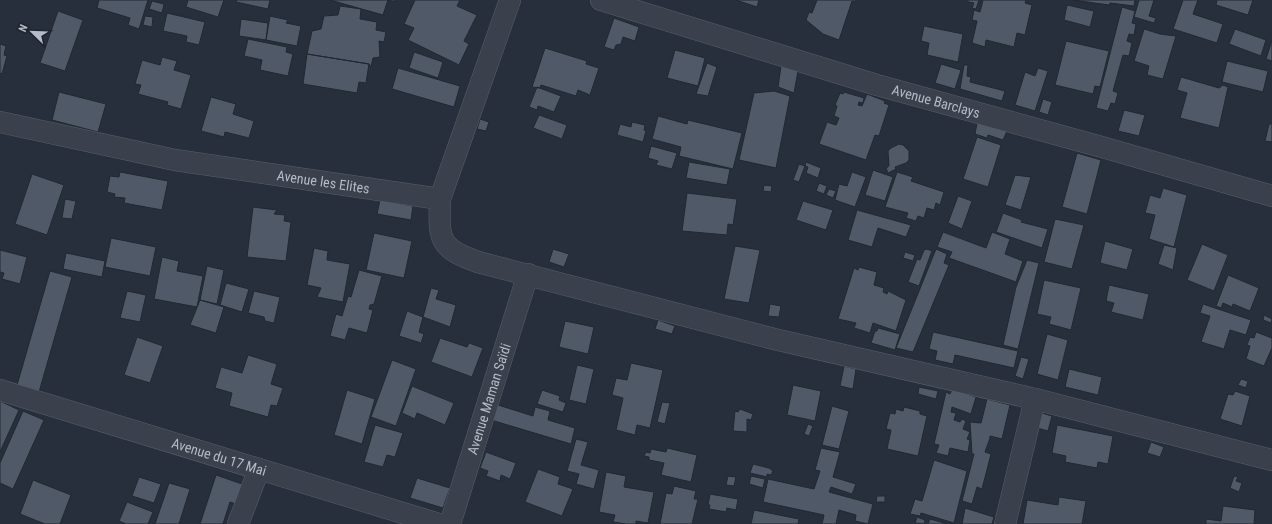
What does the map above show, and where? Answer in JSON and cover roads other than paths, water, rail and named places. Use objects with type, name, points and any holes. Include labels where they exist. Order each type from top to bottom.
[{"type":"street","points":[[510,0],[440,199],[440,226],[443,241],[451,250],[478,262],[774,339],[1035,399],[1272,460]]},
{"type":"street","name":"Avenue Barclays","points":[[601,0],[877,85],[1272,196]]},
{"type":"street","name":"Avenue les Elites","points":[[0,122],[176,160],[440,199]]},
{"type":"street","name":"Avenue Maman Saïdi","points":[[450,524],[528,274]]},
{"type":"street","name":"Avenue du 17 Mai","points":[[0,390],[439,524]]},
{"type":"street","points":[[1005,524],[1035,399]]},
{"type":"street","points":[[238,524],[259,469]]}]
